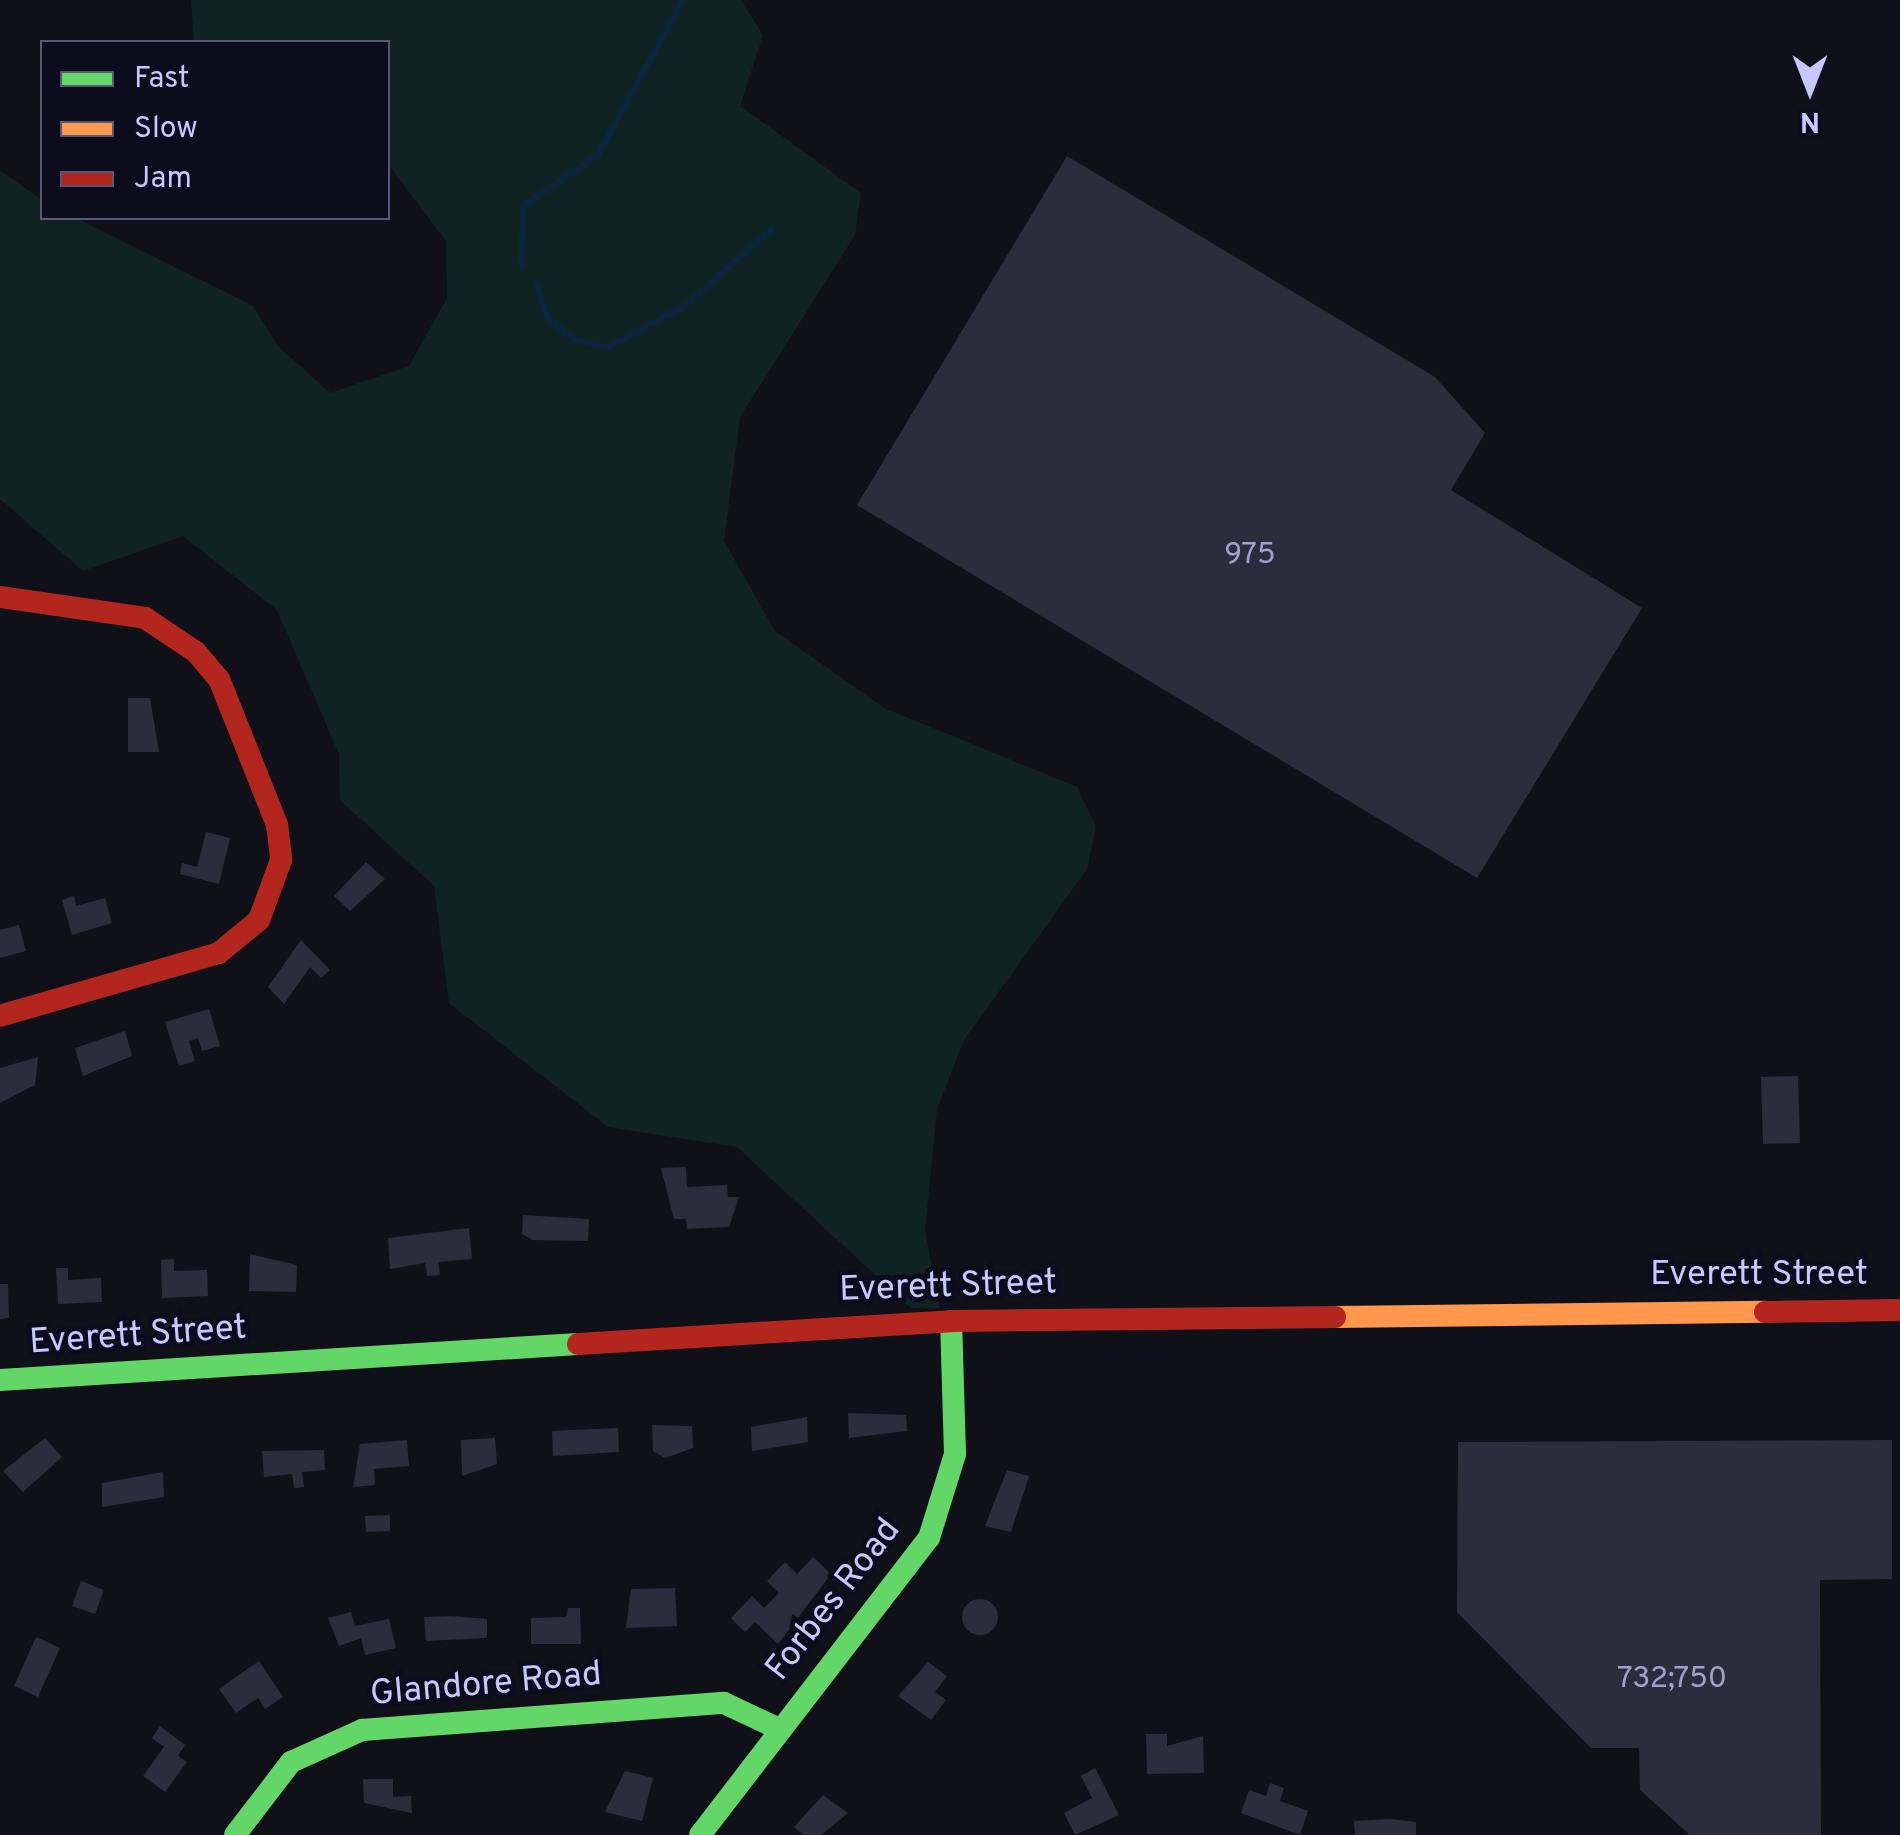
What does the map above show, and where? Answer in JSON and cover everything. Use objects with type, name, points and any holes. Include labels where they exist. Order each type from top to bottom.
[{"type":"street","points":[[0,598],[90,607],[171,631],[219,679],[266,795],[280,860],[273,893],[248,932],[192,964],[0,1016]]},
{"type":"street","name":"Everett Street","points":[[0,1380],[951,1321],[1900,1310]]},
{"type":"street","name":"Forbes Road","points":[[700,1835],[940,1513],[955,1454],[951,1321]]},
{"type":"street","name":"Glandore Road","points":[[235,1835],[291,1762],[362,1730],[724,1703],[778,1729]]},
{"type":"green space","points":[[191,0],[741,0],[763,35],[740,106],[861,193],[855,235],[740,417],[724,541],[775,631],[884,708],[1077,787],[1096,826],[1087,869],[964,1040],[937,1109],[925,1231],[940,1308],[911,1308],[737,1147],[608,1127],[449,1003],[434,886],[340,800],[339,754],[277,610],[183,536],[83,571],[0,499],[0,170],[40,199],[40,220],[80,220],[253,306],[278,346],[330,393],[409,366],[447,298],[446,241],[390,167],[390,40],[194,40]]},
{"type":"building","points":[[1067,156],[1435,377],[1485,433],[1451,490],[1642,608],[1477,878],[857,505]]},
{"type":"building","points":[[128,698],[150,698],[159,752],[128,752]]},
{"type":"building","points":[[206,832],[230,838],[219,884],[180,874],[182,863],[197,867]]},
{"type":"building","points":[[366,862],[385,879],[350,911],[334,896]]},
{"type":"building","points":[[74,896],[76,906],[105,898],[112,923],[72,935],[62,900]]},
{"type":"building","points":[[19,925],[26,951],[0,958],[0,930]]},
{"type":"building","points":[[301,940],[330,970],[321,978],[310,967],[284,1004],[268,987]]},
{"type":"building","points":[[209,1009],[220,1046],[202,1051],[198,1038],[189,1041],[195,1061],[179,1066],[165,1022]]},
{"type":"building","points":[[125,1031],[132,1056],[83,1076],[75,1048]]},
{"type":"building","points":[[38,1057],[35,1085],[0,1103],[0,1068]]},
{"type":"building","points":[[1798,1076],[1800,1143],[1763,1144],[1761,1077]]},
{"type":"building","points":[[686,1167],[687,1187],[727,1185],[728,1197],[739,1197],[729,1227],[687,1229],[686,1219],[674,1219],[661,1168]]},
{"type":"building","points":[[523,1215],[589,1219],[588,1241],[533,1240],[522,1234]]},
{"type":"building","points":[[469,1228],[472,1259],[438,1262],[440,1275],[427,1276],[425,1263],[390,1269],[388,1238]]},
{"type":"building","points":[[250,1254],[297,1265],[296,1292],[249,1291]]},
{"type":"building","points":[[174,1259],[174,1271],[207,1270],[208,1296],[162,1298],[161,1260]]},
{"type":"building","points":[[56,1268],[68,1268],[68,1280],[101,1278],[102,1302],[58,1304]]},
{"type":"building","points":[[0,1284],[8,1284],[9,1318],[0,1319]]},
{"type":"building","points":[[848,1413],[906,1415],[907,1431],[849,1438]]},
{"type":"building","points":[[807,1417],[808,1442],[752,1451],[751,1427]]},
{"type":"building","points":[[652,1425],[692,1426],[693,1448],[665,1458],[653,1451]]},
{"type":"building","points":[[618,1428],[619,1452],[553,1456],[552,1431]]},
{"type":"building","points":[[45,1438],[62,1457],[23,1492],[3,1471]]},
{"type":"building","points":[[495,1438],[497,1464],[462,1476],[461,1440]]},
{"type":"building","points":[[407,1440],[409,1466],[374,1469],[375,1485],[353,1487],[360,1444]]},
{"type":"building","points":[[1892,1440],[1892,1579],[1820,1580],[1821,1835],[1690,1835],[1640,1790],[1639,1748],[1591,1748],[1457,1612],[1458,1442]]},
{"type":"building","points":[[324,1450],[325,1470],[302,1472],[304,1487],[294,1488],[292,1474],[264,1477],[262,1451]]},
{"type":"building","points":[[1007,1470],[1029,1476],[1011,1532],[985,1526]]},
{"type":"building","points":[[163,1472],[164,1497],[102,1507],[102,1483]]},
{"type":"building","points":[[390,1515],[390,1531],[366,1532],[365,1516]]},
{"type":"building","points":[[813,1557],[831,1574],[778,1644],[755,1622],[745,1632],[731,1618],[752,1596],[764,1608],[779,1593],[767,1581],[785,1562],[797,1574]]},
{"type":"building","points":[[81,1581],[104,1590],[95,1614],[72,1606]]},
{"type":"building","points":[[675,1588],[677,1626],[626,1628],[631,1589]]},
{"type":"building","points":[[980,1599],[993,1604],[998,1617],[993,1630],[980,1635],[967,1630],[962,1617],[967,1604]]},
{"type":"building","points":[[568,1608],[580,1608],[581,1644],[531,1644],[531,1618],[566,1617]]},
{"type":"building","points":[[351,1612],[355,1626],[389,1619],[396,1648],[365,1655],[361,1638],[339,1646],[328,1618]]},
{"type":"building","points":[[424,1617],[487,1619],[487,1638],[426,1641]]},
{"type":"building","points":[[36,1637],[60,1648],[38,1697],[14,1686]]},
{"type":"building","points":[[259,1661],[283,1697],[265,1709],[258,1698],[236,1713],[219,1689]]},
{"type":"building","points":[[928,1662],[947,1676],[935,1692],[946,1700],[931,1720],[898,1696]]},
{"type":"building","points":[[160,1726],[185,1745],[178,1756],[187,1762],[165,1792],[143,1776],[164,1747],[152,1738]]},
{"type":"building","points":[[1146,1734],[1167,1734],[1167,1746],[1203,1736],[1204,1773],[1147,1774]]},
{"type":"building","points":[[1095,1768],[1119,1815],[1075,1835],[1064,1813],[1092,1798],[1081,1776]]},
{"type":"building","points":[[625,1771],[653,1778],[642,1821],[605,1812]]},
{"type":"building","points":[[363,1779],[393,1779],[393,1797],[411,1796],[412,1813],[364,1803]]},
{"type":"building","points":[[1270,1783],[1284,1788],[1280,1801],[1308,1811],[1300,1835],[1241,1813],[1249,1790],[1266,1796]]},
{"type":"building","points":[[823,1795],[848,1813],[821,1835],[804,1835],[794,1827]]},
{"type":"building","points":[[1354,1821],[1416,1822],[1416,1835],[1355,1835]]},
{"type":"waterway","points":[[521,265],[523,206],[598,155],[683,0]]},
{"type":"waterway","points":[[537,284],[547,317],[573,339],[609,347],[684,306],[772,229]]},
{"type":"traffic: fast","points":[[700,1835],[929,1538],[955,1454],[951,1321]]},
{"type":"traffic: fast","points":[[0,1380],[578,1344]]},
{"type":"traffic: fast","points":[[235,1835],[291,1762],[362,1730],[724,1703],[779,1729]]},
{"type":"traffic: slow","points":[[1335,1317],[1765,1312]]},
{"type":"traffic: jam","points":[[0,597],[145,618],[196,652],[219,679],[277,825],[281,860],[259,920],[219,953],[0,1016]]},
{"type":"traffic: jam","points":[[1765,1312],[1900,1310]]},
{"type":"traffic: jam","points":[[578,1344],[951,1321],[1335,1317]]}]
